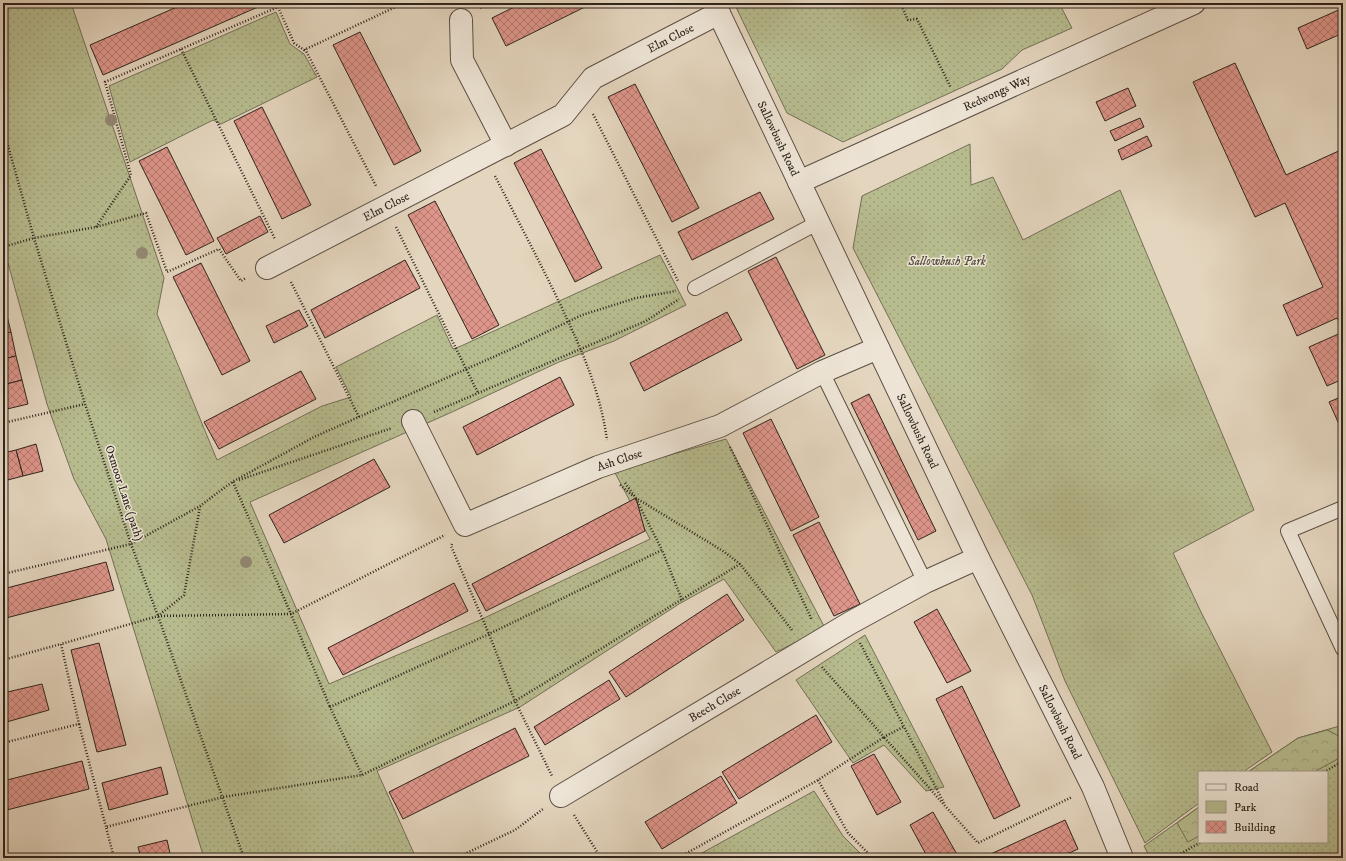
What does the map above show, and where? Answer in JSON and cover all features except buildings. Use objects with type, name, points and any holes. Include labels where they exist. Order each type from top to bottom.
[{"type":"street","name":"Redwongs Way","points":[[799,182],[1191,4]]},
{"type":"street","name":"Elm Close","points":[[277,263],[563,115],[593,78],[716,8]]},
{"type":"street","name":"Sallowbush Road","points":[[716,8],[978,558],[1094,787],[1122,858]]},
{"type":"street","points":[[461,20],[462,60],[506,144]]},
{"type":"street","name":"Ash Close","points":[[465,525],[598,467],[720,426],[822,372],[878,348]]},
{"type":"street","points":[[413,421],[465,525]]},
{"type":"street","name":"Beech Close","points":[[561,796],[850,623],[925,582],[978,558]]},
{"type":"lane","points":[[689,289],[818,222]]},
{"type":"lane","points":[[822,372],[925,582]]},
{"type":"lane","points":[[1342,510],[1288,531],[1343,649]]},
{"type":"path","points":[[96,227],[131,175],[105,82],[278,6],[294,43],[304,50],[404,3]]},
{"type":"path","points":[[900,3],[908,20],[917,19],[961,108]]},
{"type":"path","points":[[181,49],[277,263],[359,417]]},
{"type":"path","points":[[574,102],[594,114],[689,289]]},
{"type":"path","name":"Oxmoor Lane (path)","points":[[3,128],[34,238],[85,404],[131,544],[244,858]]},
{"type":"path","points":[[3,247],[34,238],[96,227],[146,214],[167,272],[219,249],[241,281],[277,263]]},
{"type":"path","points":[[3,574],[131,544],[200,506],[232,482],[314,437],[509,350],[582,315],[636,298],[689,289]]},
{"type":"path","points":[[232,482],[413,421],[646,321],[689,289]]},
{"type":"path","points":[[3,422],[85,404]]},
{"type":"path","points":[[720,426],[821,640]]},
{"type":"path","points":[[598,467],[636,498],[662,550],[682,600]]},
{"type":"path","points":[[232,482],[291,614],[330,707],[362,775]]},
{"type":"path","points":[[158,616],[184,595],[200,506]]},
{"type":"path","points":[[3,660],[158,616],[291,614],[465,525]]},
{"type":"path","points":[[465,525],[451,546],[516,701],[561,796],[601,858]]},
{"type":"path","points":[[330,707],[489,634],[662,550]]},
{"type":"path","points":[[106,827],[223,797],[362,775],[516,701],[740,564]]},
{"type":"path","points":[[850,623],[946,807]]},
{"type":"path","points":[[61,644],[79,724],[114,858]]},
{"type":"path","points":[[3,743],[79,724]]},
{"type":"path","points":[[678,858],[818,780],[884,737],[978,843],[1094,787]]},
{"type":"path","points":[[1326,771],[1343,761]]},
{"type":"path","points":[[818,780],[848,833],[873,858]]},
{"type":"path","points":[[456,858],[514,830],[561,796]]},
{"type":"path","points":[[1173,858],[1199,843]]},
{"type":"green space","points":[[3,3],[71,3],[164,278],[157,314],[217,460],[322,406],[351,397],[336,367],[437,315],[453,349],[660,255],[686,305],[614,341],[559,362],[452,412],[250,502],[329,684],[480,620],[650,539],[614,471],[726,439],[825,628],[776,652],[724,579],[679,604],[520,707],[377,771],[416,858],[204,858],[106,539],[74,479],[47,404],[8,263],[3,257]]},
{"type":"green space","points":[[734,3],[1059,3],[1072,28],[1022,50],[1002,69],[843,142],[787,113]]},
{"type":"green space","points":[[276,12],[290,44],[304,54],[317,77],[221,124],[213,120],[130,162],[109,86]]},
{"type":"green space","name":"Sallowbush Park","points":[[970,144],[971,185],[993,177],[1023,240],[1120,190],[1254,510],[1173,553],[1201,612],[1272,752],[1244,771],[1198,771],[1198,804],[1145,843],[1065,681],[1032,595],[853,248],[862,196]]},
{"type":"green space","points":[[865,635],[944,787],[926,791],[884,745],[853,763],[796,680]]},
{"type":"green space","points":[[1343,725],[1343,858],[1150,858],[1144,846],[1198,808],[1198,843],[1328,843],[1328,771],[1249,771],[1298,738]]},
{"type":"green space","points":[[1327,730],[1343,738],[1343,756],[1316,771],[1249,771],[1298,738]]},
{"type":"green space","points":[[814,791],[843,836],[865,858],[693,858]]},
{"type":"green space","points":[[1198,808],[1198,837],[1188,842],[1177,823]]}]
